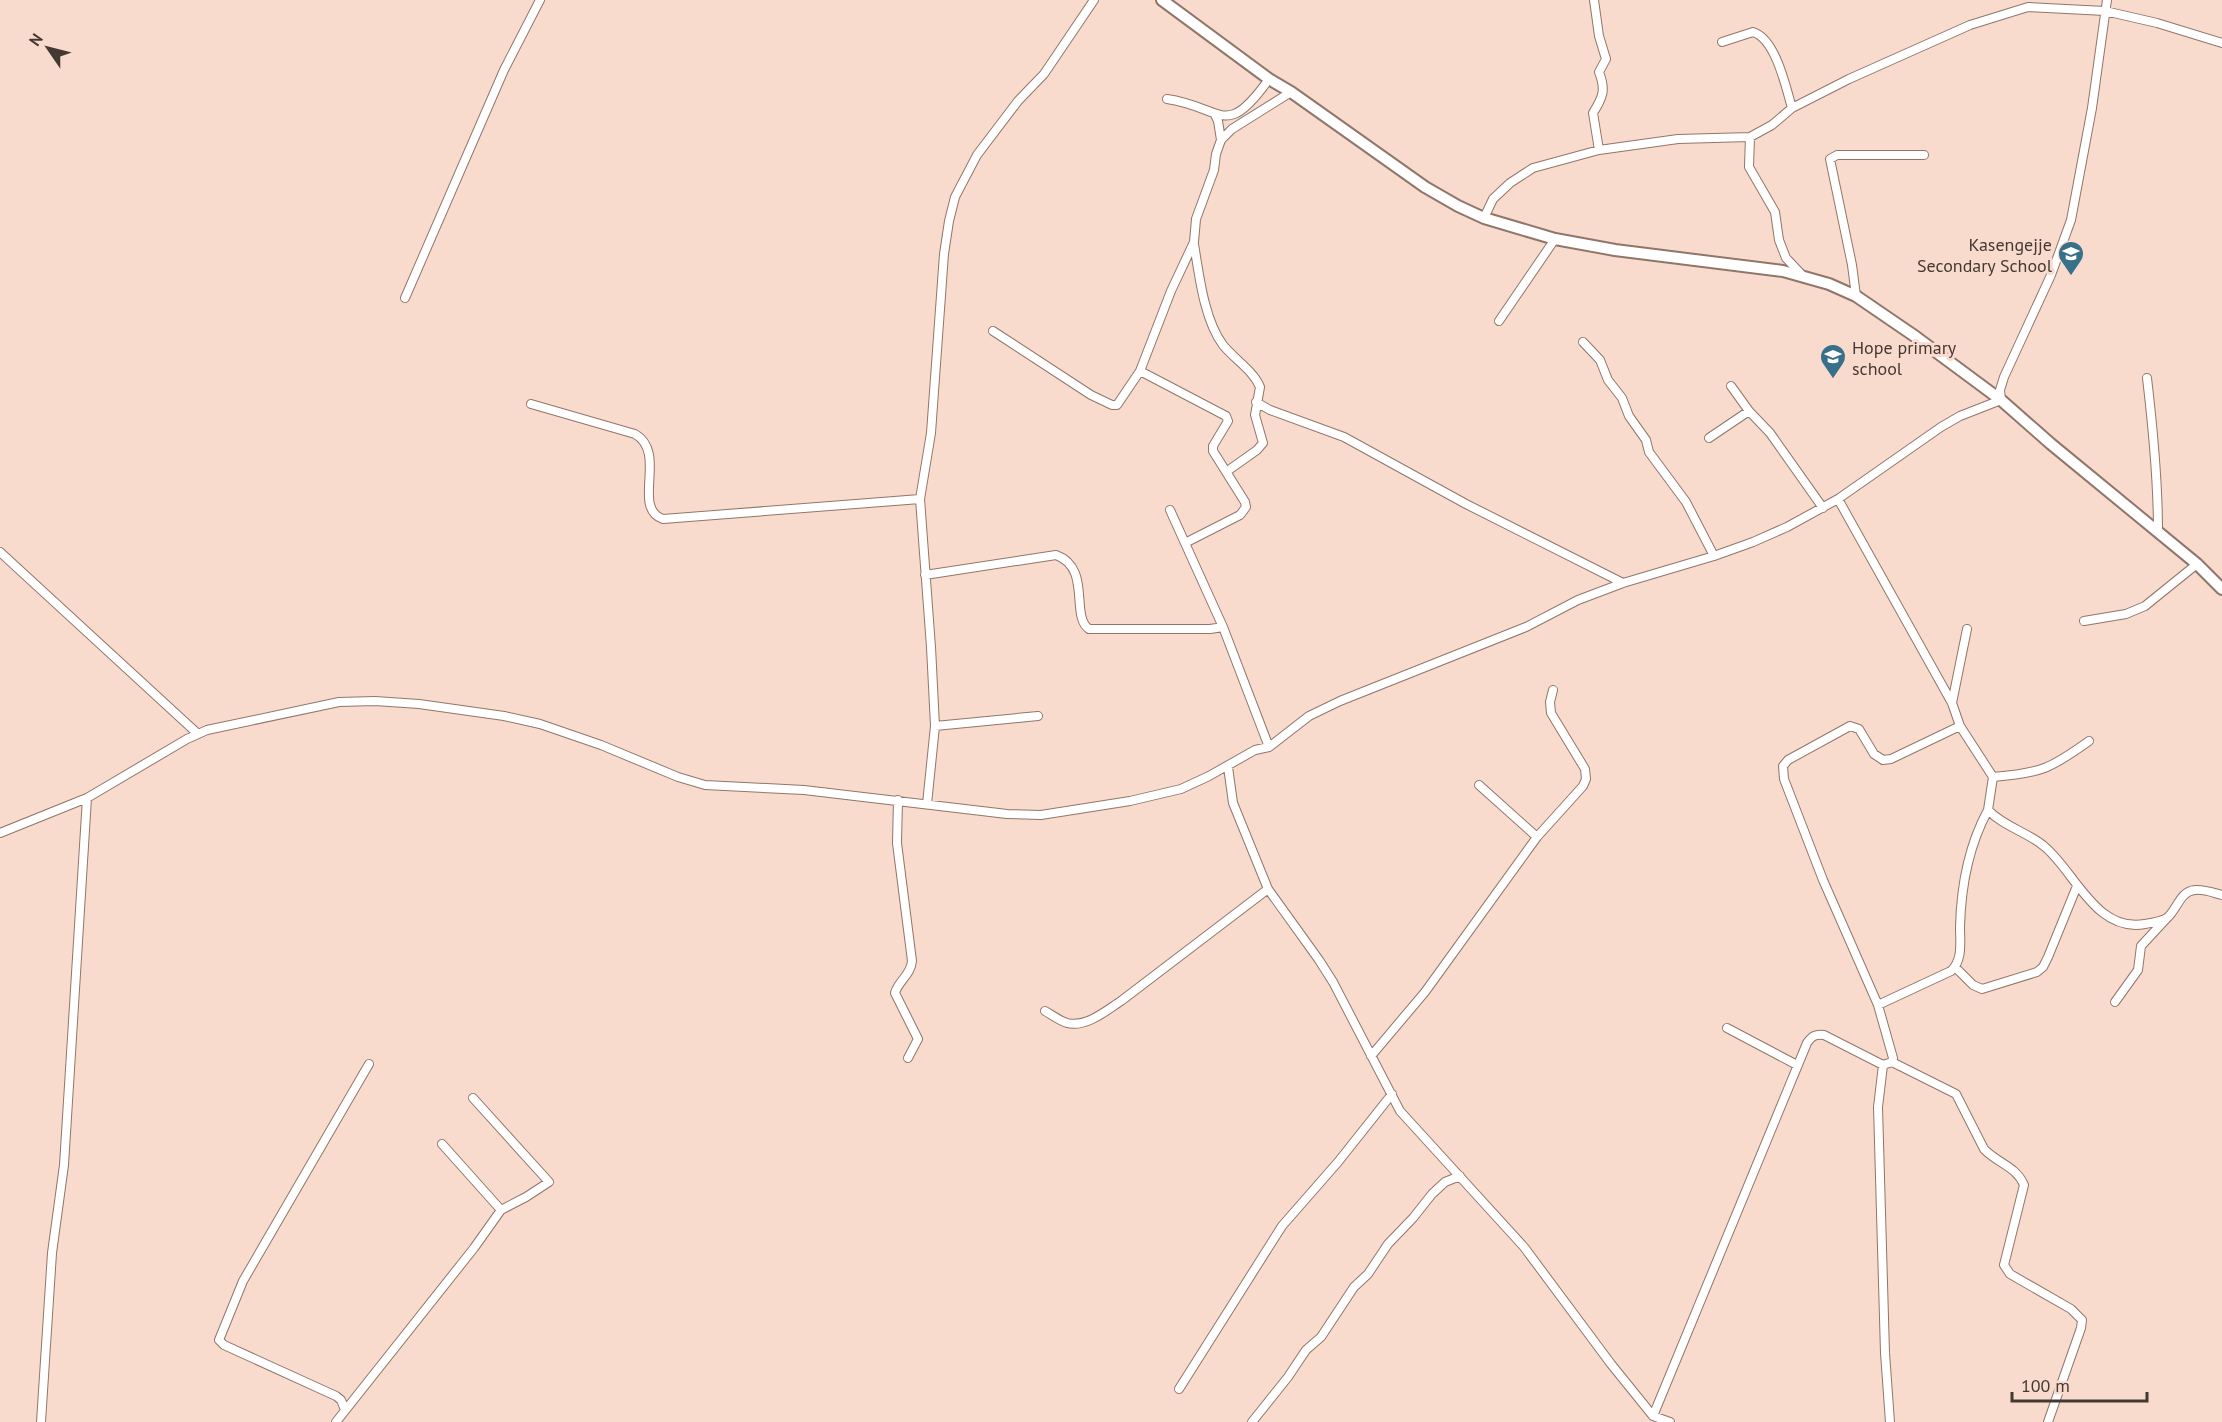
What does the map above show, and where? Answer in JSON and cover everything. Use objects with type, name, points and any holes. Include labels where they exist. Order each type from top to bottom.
[{"type":"street","points":[[405,298],[504,70],[540,0]]},
{"type":"street","points":[[927,804],[935,726],[932,647],[920,499],[932,434],[944,254],[949,220],[955,197],[977,155],[1018,101],[1044,74],[1094,0]]},
{"type":"street","points":[[1162,0],[1269,80],[1291,92],[1425,187],[1484,218],[1555,239],[1625,252],[1783,271],[1829,284],[1857,296],[2001,400],[2197,564],[2222,589]]},
{"type":"street","points":[[1594,0],[1599,36],[1606,59],[1599,72],[1603,81],[1603,97],[1593,113],[1599,150]]},
{"type":"street","points":[[2001,400],[2000,390],[2004,376],[2051,275],[2071,220],[2092,108],[2107,0]]},
{"type":"street","points":[[1484,218],[1493,199],[1520,176],[1546,163],[1599,150],[1678,139],[1750,137],[1772,125],[1792,108],[1849,79],[1970,25],[2028,7],[2105,11],[2157,23],[2222,43]]},
{"type":"street","points":[[1722,42],[1753,32],[1761,36],[1779,66],[1792,108]]},
{"type":"street","points":[[1167,99],[1183,101],[1215,115],[1224,116],[1241,111],[1259,94],[1269,80]]},
{"type":"street","points":[[1226,472],[1257,450],[1263,443],[1255,415],[1260,390],[1258,381],[1224,346],[1215,332],[1202,290],[1194,242],[1196,219],[1214,170],[1221,140],[1232,129],[1291,92]]},
{"type":"street","points":[[1215,115],[1221,140]]},
{"type":"street","points":[[1750,137],[1749,167],[1774,212],[1779,240],[1786,258],[1804,277]]},
{"type":"street","points":[[1857,296],[1830,159],[1837,155],[1924,155]]},
{"type":"street","points":[[1499,321],[1555,239]]},
{"type":"street","points":[[993,331],[1091,395],[1117,405],[1122,401],[1140,371],[1171,291],[1194,242]]},
{"type":"street","points":[[1583,342],[1599,360],[1608,380],[1622,398],[1629,416],[1646,440],[1649,452],[1686,502],[1714,556]]},
{"type":"street","points":[[1140,371],[1226,416],[1228,421],[1227,427],[1213,446],[1215,457],[1245,502],[1244,512],[1185,543]]},
{"type":"street","points":[[2147,378],[2155,443],[2158,531]]},
{"type":"street","points":[[1731,386],[1749,411],[1770,433],[1823,508]]},
{"type":"street","points":[[0,833],[87,798],[198,734],[231,724],[339,702],[375,700],[504,716],[540,724],[601,745],[678,777],[705,785],[804,790],[1007,814],[1041,814],[1158,796],[1181,789],[1228,767],[1255,750],[1269,747],[1309,716],[1340,701],[1526,627],[1578,600],[1623,583],[1753,542],[1838,499],[1960,416],[2001,400]]},
{"type":"street","points":[[1257,402],[1270,410],[1344,436],[1466,504],[1623,583]]},
{"type":"street","points":[[531,404],[635,434],[643,440],[649,451],[650,509],[657,517],[663,519],[920,499]]},
{"type":"street","points":[[1709,438],[1749,411]]},
{"type":"street","points":[[1838,499],[1952,703],[1960,726],[1993,777],[1988,810],[1974,840],[1968,865],[1960,907],[1959,958],[1955,967],[1878,1005]]},
{"type":"street","points":[[1170,510],[1223,627],[1269,747]]},
{"type":"street","points":[[0,552],[198,734]]},
{"type":"street","points":[[925,575],[1056,555],[1071,563],[1075,573],[1083,622],[1089,629],[1210,630],[1223,627]]},
{"type":"street","points":[[2084,621],[2126,614],[2145,606],[2197,564]]},
{"type":"street","points":[[1952,703],[1966,629]]},
{"type":"street","points":[[1371,1056],[1425,992],[1537,837],[1583,786],[1586,769],[1551,712],[1550,702],[1553,690]]},
{"type":"street","points":[[935,726],[1038,716]]},
{"type":"street","points":[[1890,1422],[1885,1353],[1878,1107],[1888,1064],[1894,1054],[1878,1005],[1819,870],[1784,779],[1783,766],[1788,760],[1850,726],[1859,729],[1874,754],[1883,760],[1891,759],[1960,726]]},
{"type":"street","points":[[1993,777],[2028,774],[2046,769],[2089,741]]},
{"type":"street","points":[[1228,767],[1233,803],[1268,890],[1319,960],[1400,1111],[1524,1247],[1611,1364],[1653,1416],[1670,1422]]},
{"type":"street","points":[[1479,785],[1537,837]]},
{"type":"street","points":[[41,1422],[52,1253],[64,1166],[87,798]]},
{"type":"street","points":[[898,800],[897,843],[912,967],[896,988],[895,993],[918,1040],[908,1058]]},
{"type":"street","points":[[1988,810],[1995,818],[2044,846],[2096,906],[2119,921],[2132,925],[2144,925],[2167,918]]},
{"type":"street","points":[[1955,967],[1973,985],[1982,989],[2037,972],[2048,957],[2077,886]]},
{"type":"street","points":[[1046,1011],[1072,1024],[1087,1021],[1102,1013],[1268,890]]},
{"type":"street","points":[[2115,1002],[2138,970],[2141,946],[2190,891],[2201,890],[2222,895]]},
{"type":"street","points":[[1727,1028],[1797,1065]]},
{"type":"street","points":[[1653,1416],[1797,1065],[1811,1036],[1817,1034],[1832,1038],[1956,1094],[1984,1149],[2016,1170],[2021,1176],[2024,1185],[2004,1265],[2010,1274],[2071,1309],[2082,1320],[2048,1422]]},
{"type":"street","points":[[345,1410],[341,1400],[336,1396],[224,1345],[219,1340],[243,1281],[369,1064]]},
{"type":"street","points":[[1179,1389],[1282,1226],[1338,1162],[1392,1094]]},
{"type":"street","points":[[336,1422],[474,1248],[501,1210],[549,1182],[473,1098]]},
{"type":"street","points":[[442,1144],[501,1210]]},
{"type":"street","points":[[1252,1422],[1288,1377],[1306,1350],[1321,1337],[1354,1287],[1368,1274],[1388,1244],[1432,1194],[1445,1182],[1460,1176]]},
{"type":"place","name":"Kasengejje Secondary School","points":[[2071,277]]},
{"type":"place","name":"Hope primary school","points":[[1833,380]]}]
